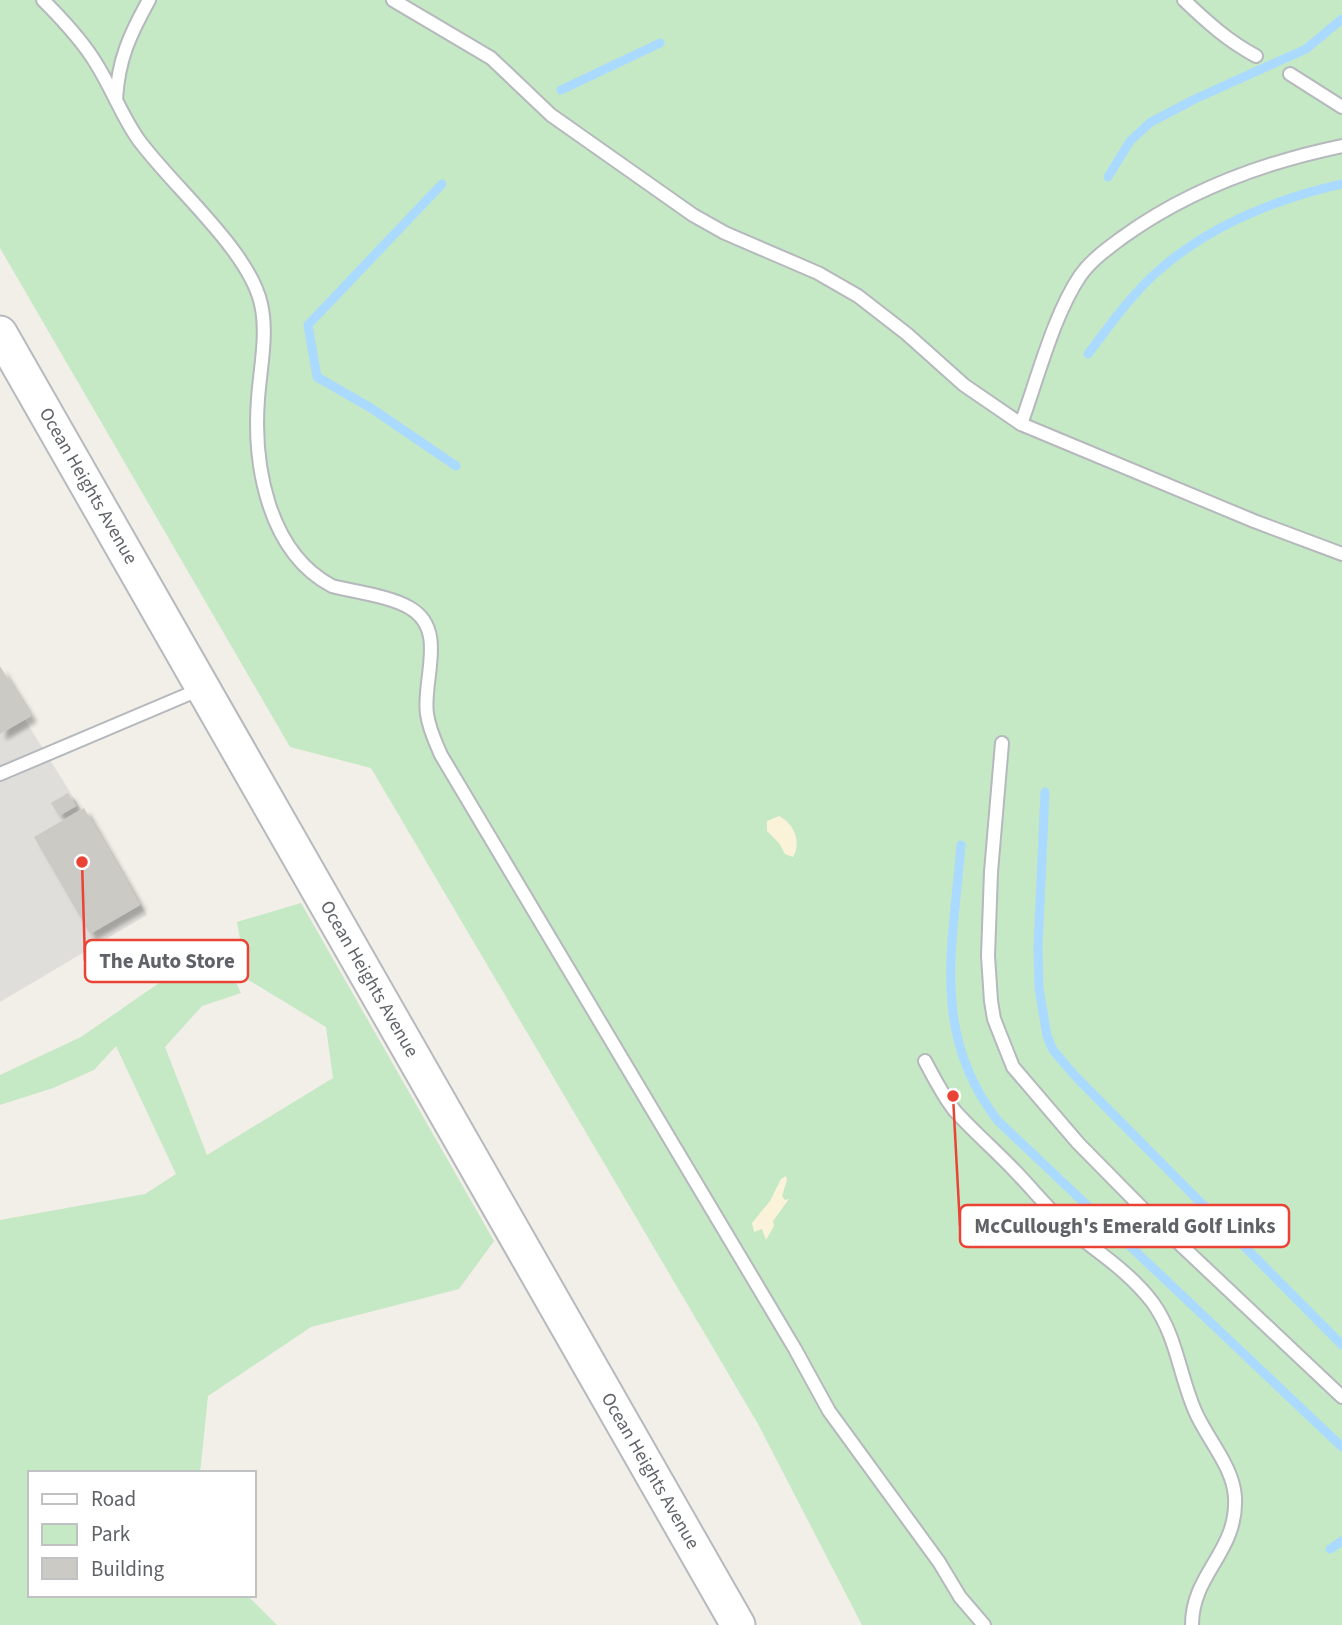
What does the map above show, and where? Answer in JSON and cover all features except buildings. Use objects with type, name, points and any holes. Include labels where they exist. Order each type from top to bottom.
[{"type":"main road","name":"Ocean Heights Avenue","points":[[8,353],[203,688],[738,1625]]},
{"type":"lane","points":[[43,0],[97,63],[140,142],[217,230],[250,276],[258,293],[264,329],[257,403],[261,471],[268,499],[288,547],[304,568],[323,582],[401,604],[412,609],[421,618],[428,629],[432,648],[426,712],[441,755],[788,1337],[829,1412],[939,1562],[960,1597],[984,1625]]},
{"type":"lane","points":[[116,101],[117,74],[124,51],[149,0]]},
{"type":"lane","points":[[393,0],[491,58],[551,115],[693,215],[725,233],[818,273],[858,296],[907,334],[964,385],[1021,424],[1254,521],[1342,554]]},
{"type":"lane","points":[[1184,0],[1217,31],[1256,56]]},
{"type":"lane","points":[[1290,74],[1342,107]]},
{"type":"lane","points":[[1021,424],[1063,306],[1079,278],[1102,253],[1165,209],[1231,179],[1287,159],[1342,146]]},
{"type":"lane","points":[[0,774],[203,688]]},
{"type":"lane","points":[[1002,743],[991,873],[988,956],[992,1010],[1013,1067],[1078,1143],[1147,1213],[1342,1397]]},
{"type":"lane","points":[[925,1061],[939,1088],[956,1111],[1077,1235],[1131,1277],[1167,1327],[1177,1350],[1195,1410],[1227,1469],[1235,1493],[1235,1515],[1230,1535],[1195,1597],[1192,1625]]},
{"type":"shaded area","points":[[0,680],[147,915],[0,1002]]},
{"type":"green space","points":[[0,0],[1342,0],[1342,1625],[862,1625],[758,1424],[371,768],[290,747],[0,248]]},
{"type":"green space","points":[[301,903],[494,1241],[459,1289],[311,1327],[208,1396],[200,1471],[28,1471],[28,1597],[249,1597],[277,1625],[0,1625],[0,1220],[145,1194],[176,1174],[116,1046],[94,1070],[53,1088],[0,1105],[0,1075],[81,1037],[217,943],[241,993],[202,1006],[165,1047],[207,1155],[333,1078],[326,1027],[247,979],[237,922]]},
{"type":"sand","points":[[779,816],[789,823],[795,834],[797,846],[793,857],[785,854],[767,831],[767,821]]},
{"type":"sand","points":[[786,1176],[782,1196],[785,1200],[789,1199],[773,1221],[774,1226],[766,1240],[762,1229],[754,1232],[752,1223],[770,1201],[781,1179]]},
{"type":"waterway","points":[[1108,177],[1130,141],[1151,122],[1197,98],[1306,49],[1342,19]]},
{"type":"waterway","points":[[561,90],[660,43]]},
{"type":"waterway","points":[[442,184],[308,325],[317,377],[371,408],[456,466]]},
{"type":"waterway","points":[[1088,354],[1148,280],[1178,255],[1244,216],[1342,184]]},
{"type":"waterway","points":[[1045,792],[1038,946],[1039,988],[1047,1036],[1053,1050],[1075,1076],[1342,1345]]},
{"type":"waterway","points":[[961,845],[951,954],[951,988],[954,1022],[962,1055],[977,1088],[998,1121],[1342,1447]]},
{"type":"waterway","points":[[1330,1549],[1342,1541]]},
{"type":"place","name":"The Auto Store","points":[[82,862]]},
{"type":"place","name":"McCullough's Emerald Golf Links","points":[[953,1096]]}]
